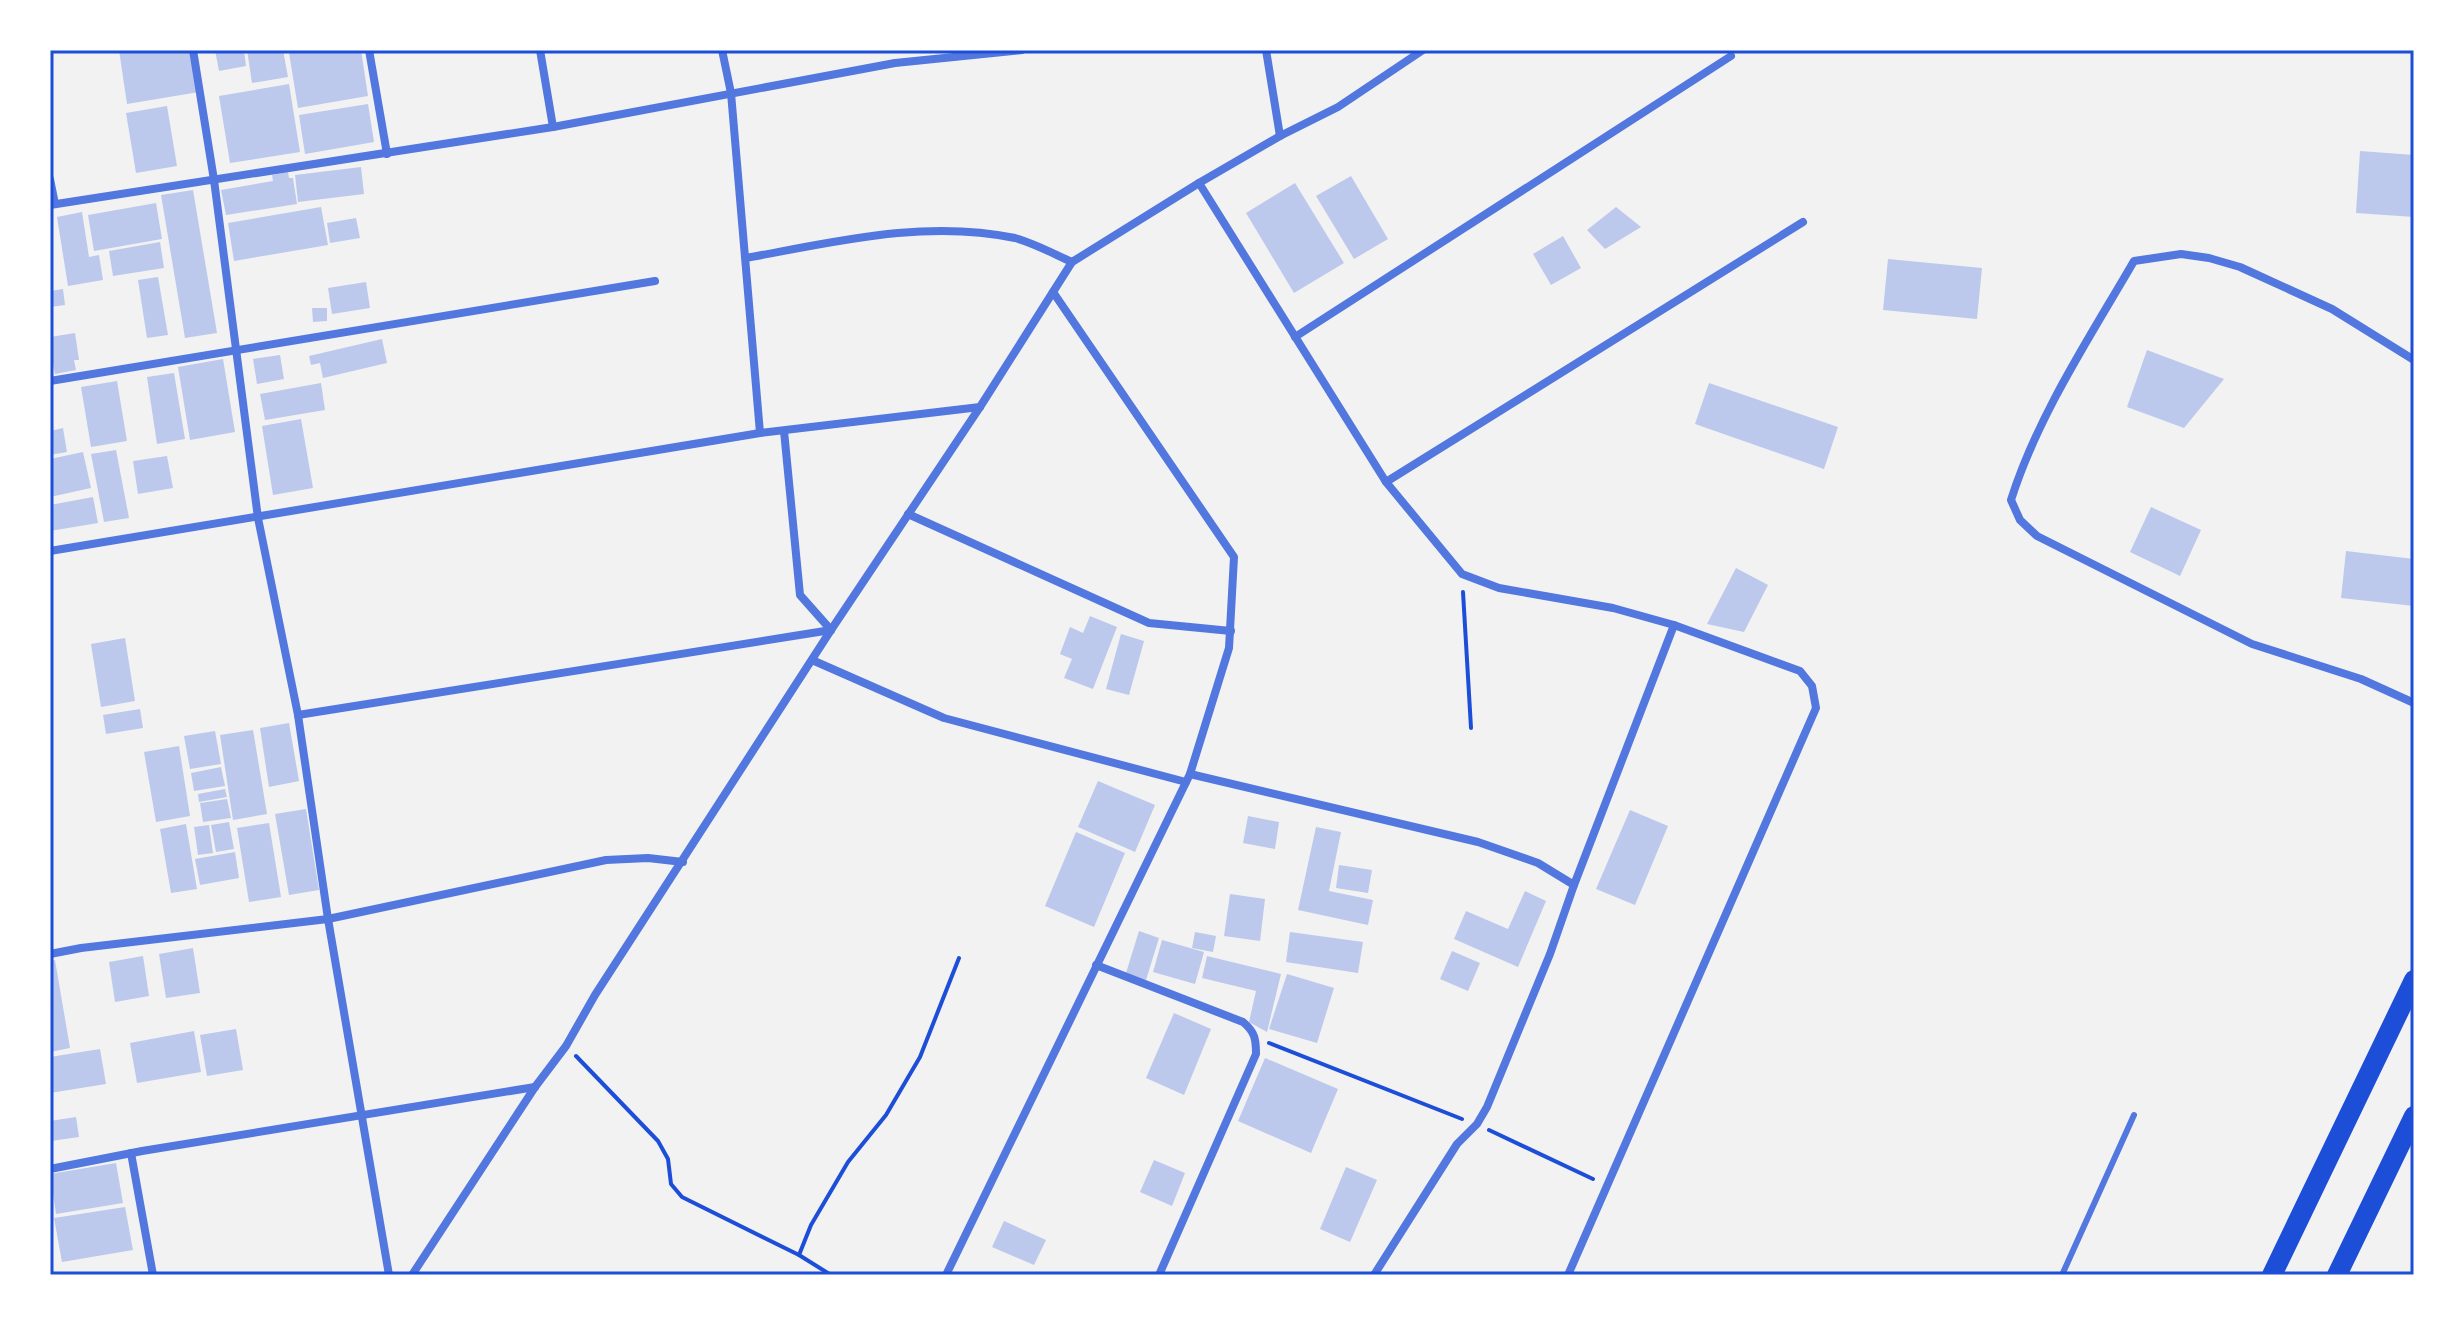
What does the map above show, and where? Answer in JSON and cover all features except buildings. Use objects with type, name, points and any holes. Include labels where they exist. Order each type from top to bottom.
[{"type":"main road","points":[[2272,1275],[2414,980]]},
{"type":"main road","points":[[2337,1275],[2414,1116]]},
{"type":"street","points":[[193,50],[214,180],[258,518],[298,715],[328,919],[389,1275]]},
{"type":"street","points":[[369,50],[387,154]]},
{"type":"street","points":[[540,50],[553,127]]},
{"type":"street","points":[[722,50],[731,93],[760,433]]},
{"type":"street","points":[[893,50],[895,63]]},
{"type":"street","points":[[50,179],[52,204],[553,127],[895,63],[1022,50]]},
{"type":"street","points":[[1266,50],[1280,136]]},
{"type":"street","points":[[412,1275],[535,1087],[566,1046],[595,995],[1072,262],[1199,183],[1338,107],[1423,50]]},
{"type":"street","points":[[1295,337],[1731,56]]},
{"type":"street","points":[[1199,183],[1386,482],[1462,574],[1499,588],[1613,608],[1674,625],[1800,671],[1812,686],[1816,708],[1568,1275]]},
{"type":"street","points":[[1386,482],[1803,222]]},
{"type":"street","points":[[746,258],[890,231],[966,232],[1017,239],[1072,262]]},
{"type":"street","points":[[2414,360],[2332,309],[2240,267],[2181,254],[2134,261],[2052,406],[2021,469],[2011,500],[2020,520],[2037,536],[2252,644],[2361,679],[2414,703]]},
{"type":"street","points":[[50,381],[655,281]]},
{"type":"street","points":[[946,1275],[1188,778],[1229,648],[1231,631],[1234,557],[1053,292]]},
{"type":"street","points":[[50,551],[760,433],[980,407]]},
{"type":"street","points":[[784,431],[800,595],[831,630]]},
{"type":"street","points":[[908,514],[1149,623],[1231,631]]},
{"type":"street","points":[[1374,1275],[1457,1144],[1477,1124],[1487,1107],[1550,954],[1674,625]]},
{"type":"street","points":[[298,715],[831,630]]},
{"type":"street","points":[[812,660],[944,718],[1188,778],[1478,842],[1538,863],[1574,885]]},
{"type":"street","points":[[50,954],[328,919],[606,860],[648,858],[683,862]]},
{"type":"street","points":[[1096,965],[1243,1022],[1256,1037],[1256,1054],[1159,1275]]},
{"type":"street","points":[[50,1169],[535,1087]]},
{"type":"street","points":[[131,1153],[153,1275]]},
{"type":"lane","points":[[2062,1275],[2134,1115]]},
{"type":"path","points":[[1462,574],[1471,728]]},
{"type":"path","points":[[799,1255],[811,1225],[848,1162],[886,1115],[920,1057],[959,958]]},
{"type":"path","points":[[1256,1037],[1477,1124],[1607,1186]]},
{"type":"path","points":[[566,1046],[658,1141],[668,1159],[671,1184],[682,1197],[799,1255],[831,1275]]}]
